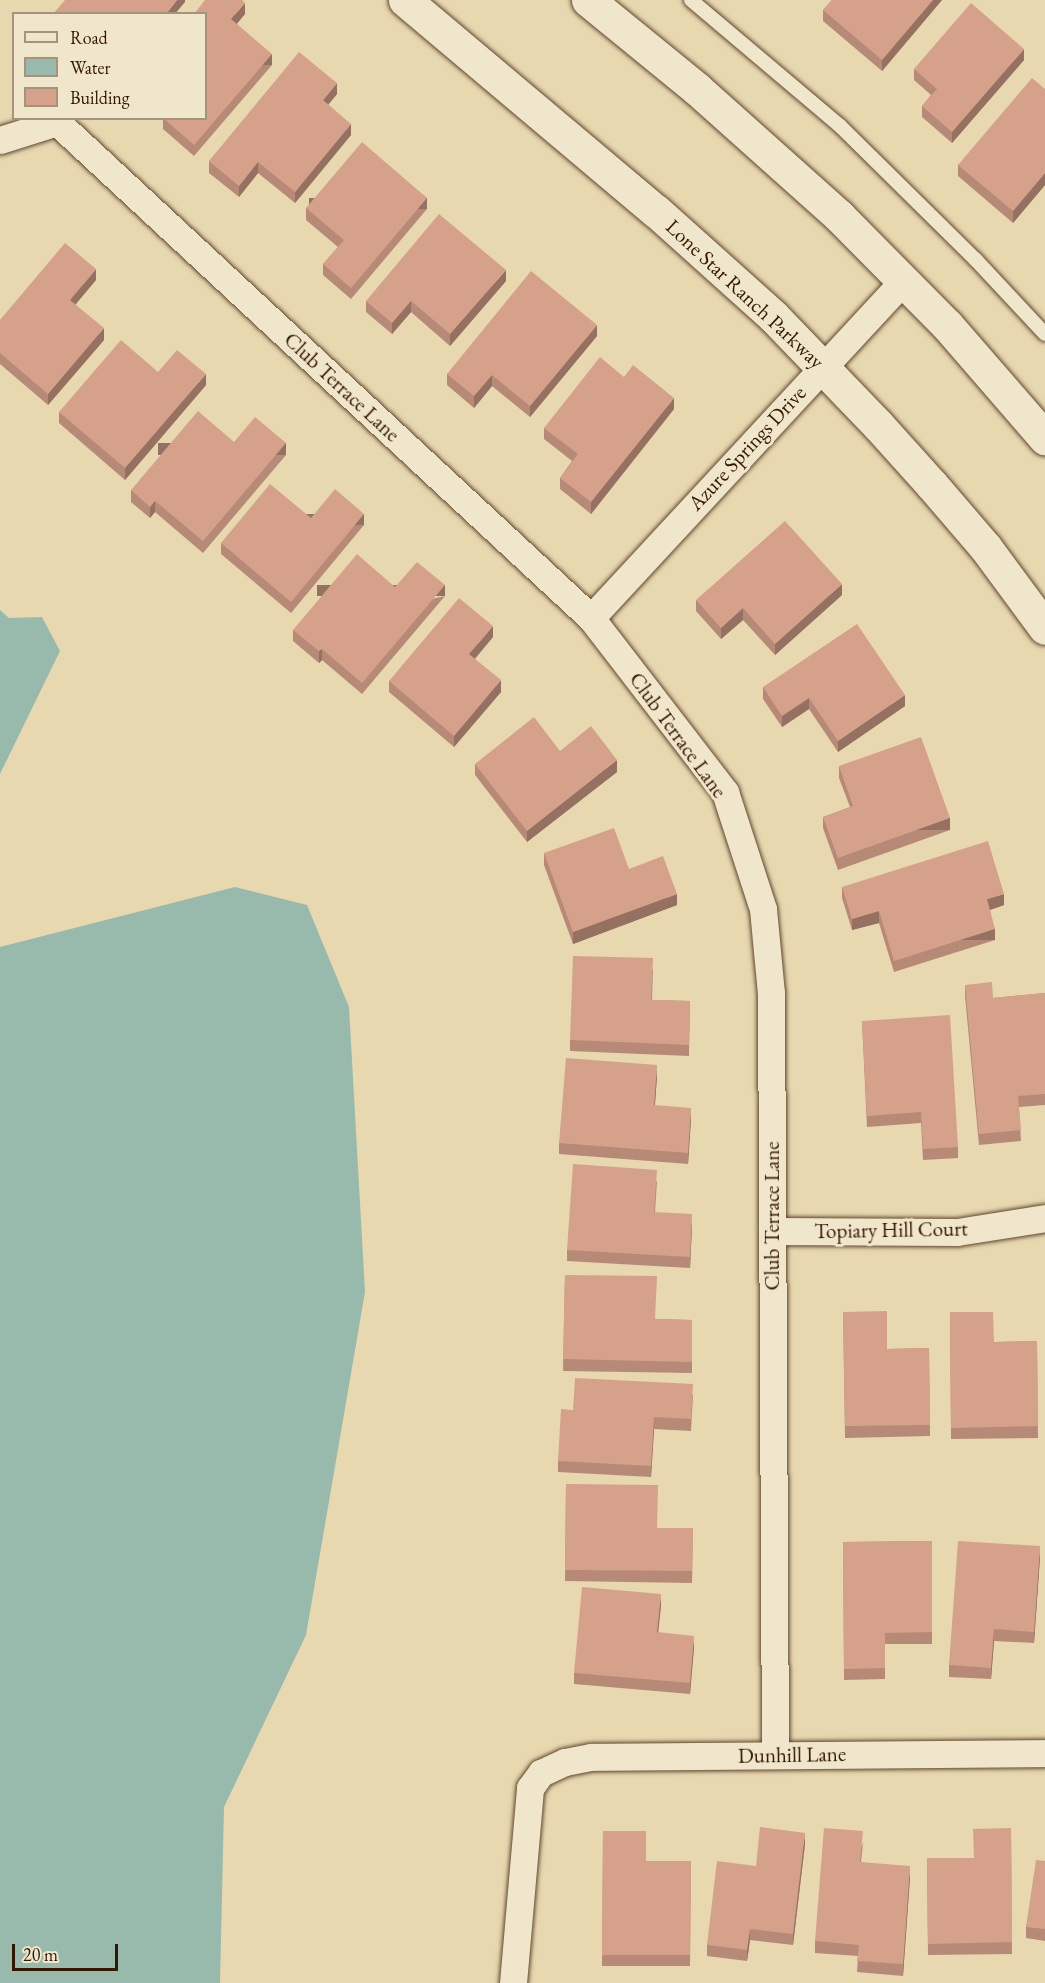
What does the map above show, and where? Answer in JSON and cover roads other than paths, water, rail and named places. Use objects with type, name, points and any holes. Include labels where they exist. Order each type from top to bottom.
[{"type":"main road","name":"Lone Star Ranch Parkway","points":[[405,0],[665,219],[773,316],[823,366],[986,548],[1045,628]]},
{"type":"main road","points":[[588,0],[768,151],[904,280],[994,375],[1045,438]]},
{"type":"street","name":"Club Terrace Lane","points":[[0,140],[57,122],[591,618],[724,792],[763,909],[771,993],[774,1755]]},
{"type":"street","name":"Azure Springs Drive","points":[[591,618],[904,280]]},
{"type":"street","name":"Topiary Hill Court","points":[[772,1231],[957,1232],[1045,1218]]},
{"type":"street","name":"Dunhill Lane","points":[[513,1983],[526,1807],[530,1788],[541,1773],[565,1762],[591,1757],[1045,1753]]},
{"type":"lane","points":[[691,0],[840,126],[976,260],[1045,334]]},
{"type":"water","points":[[0,610],[9,618],[42,617],[60,651],[0,774]]},
{"type":"water","points":[[235,887],[307,905],[349,1007],[365,1292],[306,1635],[224,1807],[220,1983],[0,1983],[0,947]]}]
